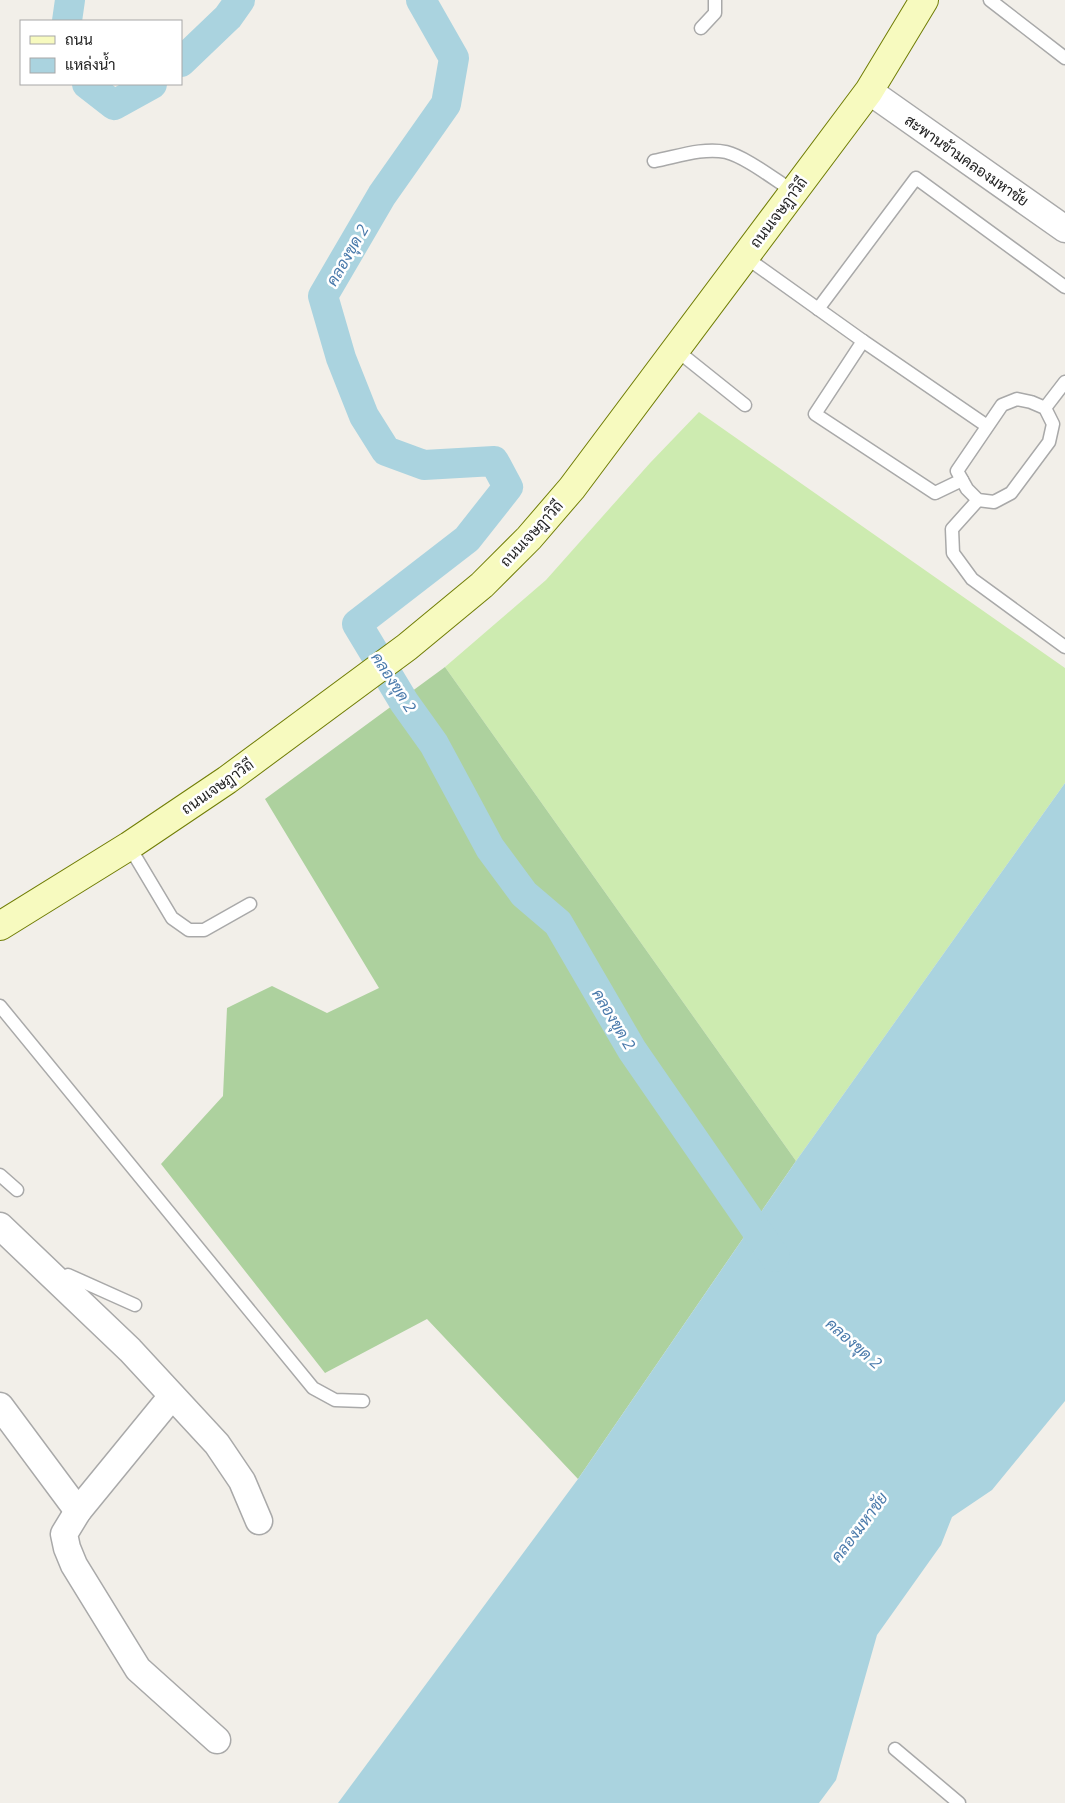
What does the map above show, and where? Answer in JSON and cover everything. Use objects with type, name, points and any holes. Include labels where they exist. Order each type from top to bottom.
[{"type":"street","name":"ถนนเจษฎาวิถี","points":[[0,926],[129,846],[227,780],[407,647],[482,584],[530,538],[572,488],[869,91],[924,0]]},
{"type":"street","name":"สะพานข้ามคลองมหาชัย","points":[[869,91],[1065,229]]},
{"type":"street","points":[[0,1226],[130,1350],[217,1444],[242,1481],[259,1521]]},
{"type":"street","points":[[172,1396],[78,1510],[64,1534],[74,1565],[138,1669],[217,1740]]},
{"type":"street","points":[[0,1406],[78,1510]]},
{"type":"lane","points":[[701,28],[715,13],[715,0]]},
{"type":"lane","points":[[990,0],[1065,58]]},
{"type":"lane","points":[[654,161],[708,151],[726,152],[740,158],[793,191]]},
{"type":"lane","points":[[818,309],[916,178],[1065,288]]},
{"type":"lane","points":[[744,256],[863,341],[988,426]]},
{"type":"lane","points":[[863,341],[815,414],[935,493],[962,480]]},
{"type":"lane","points":[[675,349],[745,405]]},
{"type":"lane","points":[[1045,408],[1065,382]]},
{"type":"lane","points":[[1017,399],[1045,408],[1053,424],[1049,442],[1011,493],[994,502],[978,500],[967,489],[957,471],[988,426],[1002,405],[1017,399]]},
{"type":"lane","points":[[978,500],[952,529],[953,554],[972,579],[1065,647]]},
{"type":"lane","points":[[129,846],[172,918],[189,930],[204,930],[250,904]]},
{"type":"lane","points":[[0,1006],[313,1388],[335,1400],[363,1401]]},
{"type":"lane","points":[[0,1175],[17,1190]]},
{"type":"lane","points":[[57,1281],[68,1275],[135,1305]]},
{"type":"lane","points":[[895,1749],[959,1803]]},
{"type":"green space","points":[[699,412],[1065,668],[1065,783],[796,1161],[445,667],[546,580],[650,463]]},
{"type":"green space","points":[[445,667],[796,1161],[578,1479],[427,1319],[325,1373],[161,1164],[223,1096],[227,1008],[272,986],[327,1013],[379,988],[265,799]]},
{"type":"water","name":"คลองมหาชัย","points":[[1065,783],[1065,1401],[992,1490],[952,1517],[941,1545],[877,1635],[836,1780],[819,1803],[338,1803],[578,1479],[796,1161]]},
{"type":"waterway","name":"คลองขุด 2","points":[[67,20],[70,0]]},
{"type":"waterway","name":"คลองขุด 2","points":[[182,61],[228,17],[240,0]]},
{"type":"waterway","name":"คลองขุด 2","points":[[421,0],[454,58],[446,104],[382,195],[323,296],[341,358],[364,416],[386,451],[424,465],[494,461],[508,487],[467,539],[357,624],[404,702],[434,744],[490,848],[524,894],[558,923],[632,1050],[775,1257]]},
{"type":"waterway","name":"คลองขุด 2","points":[[88,85],[114,105],[150,85]]}]
